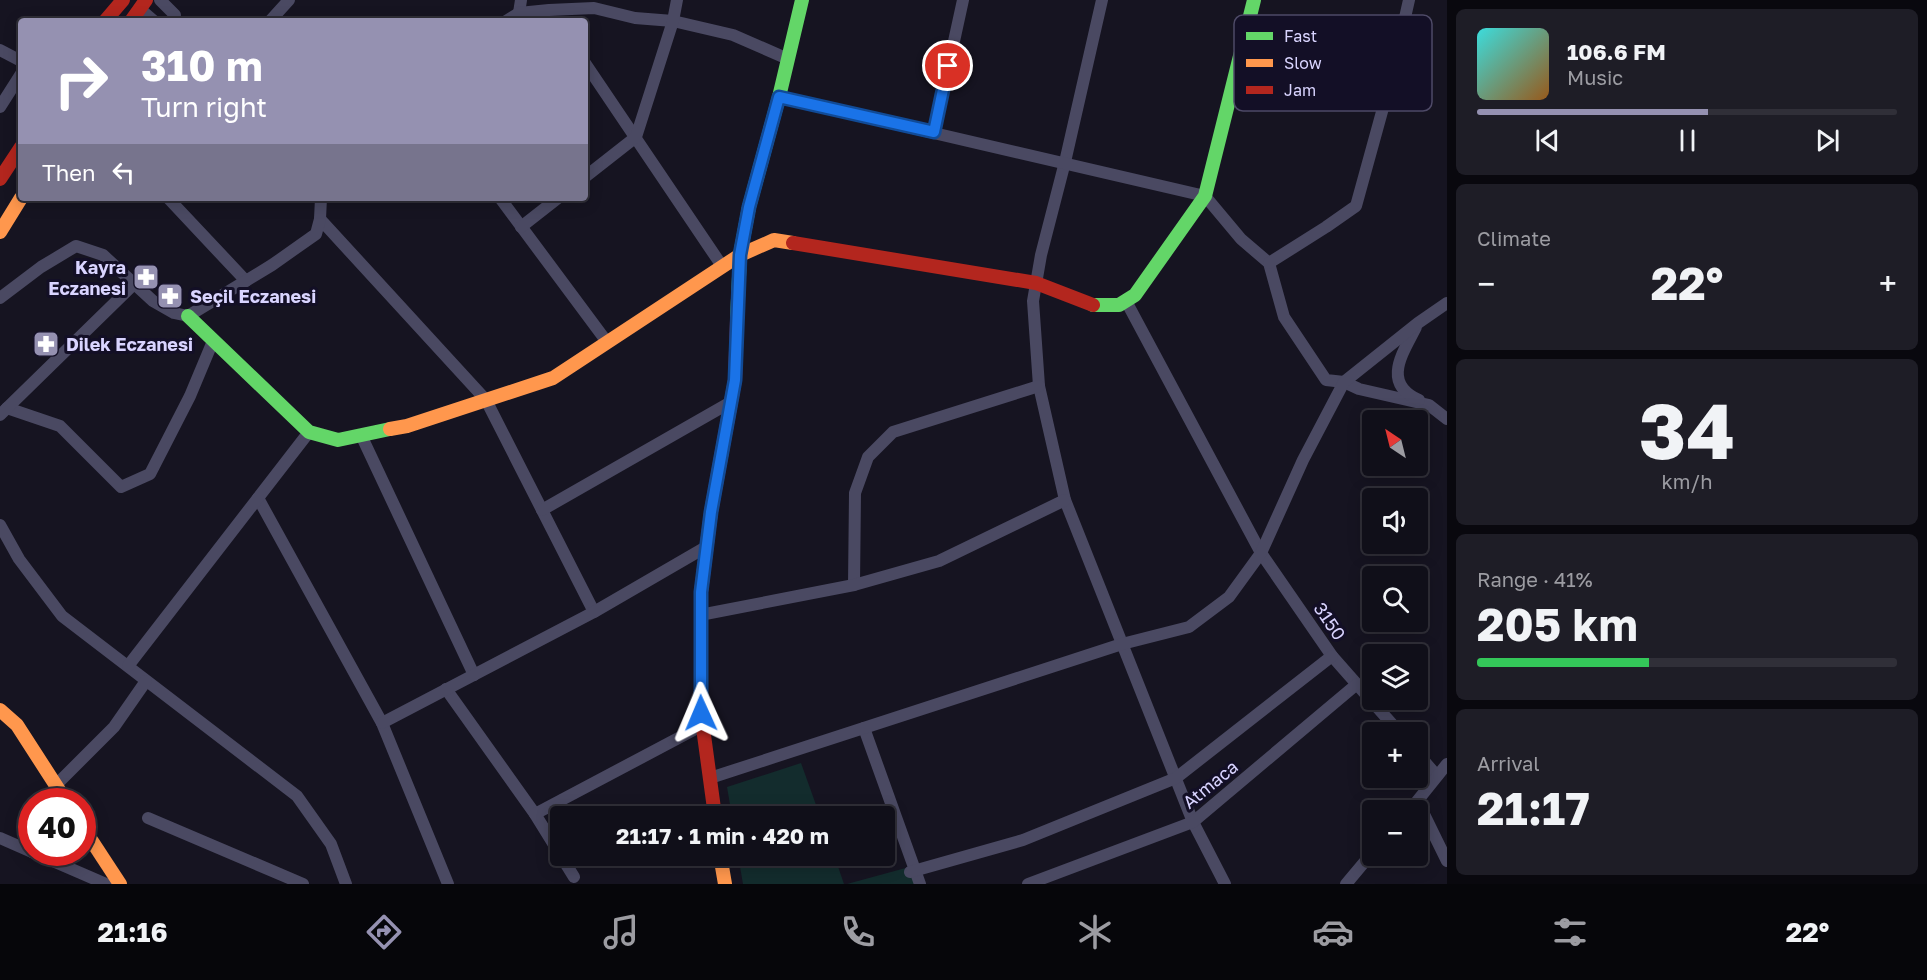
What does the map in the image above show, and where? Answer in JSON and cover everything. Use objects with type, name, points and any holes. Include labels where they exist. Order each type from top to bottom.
[{"type":"main road","points":[[108,18],[123,0]]},
{"type":"main road","points":[[714,806],[703,724],[700,615],[706,547],[735,380],[740,255],[749,207],[802,0]]},
{"type":"main road","points":[[1250,15],[1254,0]]},
{"type":"main road","points":[[133,18],[143,4]]},
{"type":"main road","points":[[188,316],[309,432],[338,440],[406,426],[553,378],[740,255],[774,240],[1036,283],[1090,305],[1119,305],[1135,295],[1205,196],[1234,80]]},
{"type":"main road","points":[[0,155],[18,136]]},
{"type":"main road","points":[[0,179],[18,152]]},
{"type":"main road","points":[[0,214],[18,187]]},
{"type":"main road","points":[[0,232],[19,201]]},
{"type":"main road","points":[[0,710],[17,724],[58,788]]},
{"type":"main road","points":[[96,850],[115,883]]},
{"type":"main road","points":[[722,866],[725,884]]},
{"type":"street","points":[[160,0],[176,15]]},
{"type":"street","points":[[273,18],[289,0]]},
{"type":"street","points":[[519,13],[521,0]]},
{"type":"street","points":[[588,175],[636,137],[673,21],[677,0]]},
{"type":"street","points":[[934,132],[963,0]]},
{"type":"street","points":[[1102,0],[1041,255],[1033,301],[1039,386],[1065,500],[1193,822],[1225,884]]},
{"type":"street","points":[[1406,15],[1410,0]]},
{"type":"street","points":[[143,4],[152,18]]},
{"type":"street","points":[[511,18],[519,13],[594,8],[635,18],[673,21],[733,35],[788,59]]},
{"type":"street","points":[[549,10],[555,18]]},
{"type":"street","points":[[0,50],[18,59]]},
{"type":"street","points":[[588,67],[723,266]]},
{"type":"street","points":[[0,107],[18,79]]},
{"type":"street","points":[[779,97],[1205,196],[1241,239],[1269,263],[1284,316],[1326,380],[1344,382],[1359,389],[1429,405]]},
{"type":"street","points":[[1269,263],[1356,206],[1382,111]]},
{"type":"street","points":[[171,201],[246,281]]},
{"type":"street","points":[[0,298],[41,267],[76,246],[103,255],[153,301],[174,313],[188,316],[246,281],[316,234],[321,201]]},
{"type":"street","points":[[502,201],[607,342]]},
{"type":"street","points":[[521,227],[554,201]]},
{"type":"street","points":[[320,219],[486,400],[594,612]]},
{"type":"street","points":[[3,412],[134,284]]},
{"type":"street","name":"3150","points":[[1126,301],[1261,553],[1332,656],[1390,722]]},
{"type":"street","points":[[710,778],[1122,644],[1188,627],[1229,597],[1261,553],[1303,460],[1344,382],[1447,303]]},
{"type":"street","points":[[1418,323],[1398,364],[1396,374],[1400,385],[1411,397],[1429,405],[1447,419]]},
{"type":"street","points":[[3,412],[60,426],[121,487],[150,474],[190,396],[213,341]]},
{"type":"street","points":[[854,585],[855,493],[868,457],[893,432],[1039,386]]},
{"type":"street","points":[[542,510],[731,402]]},
{"type":"street","points":[[128,666],[309,432]]},
{"type":"street","points":[[361,435],[474,675]]},
{"type":"street","points":[[258,498],[382,723],[448,884]]},
{"type":"street","points":[[700,615],[854,585],[939,561],[1065,500]]},
{"type":"street","points":[[0,525],[19,559],[62,616],[297,796],[332,844],[346,884]]},
{"type":"street","points":[[0,552],[9,541]]},
{"type":"street","points":[[382,723],[594,612],[706,547]]},
{"type":"street","points":[[912,871],[1023,840],[1176,777],[1332,656]]},
{"type":"street","points":[[56,785],[114,727],[146,681]]},
{"type":"street","name":"Atmaca","points":[[1028,884],[1193,822],[1357,684]]},
{"type":"street","points":[[446,689],[535,814],[574,877]]},
{"type":"street","points":[[535,814],[703,724]]},
{"type":"street","points":[[864,728],[912,871],[920,884]]},
{"type":"street","points":[[1419,800],[1447,764]]},
{"type":"street","points":[[1428,766],[1437,776]]},
{"type":"street","points":[[147,818],[303,884]]},
{"type":"street","points":[[1428,829],[1447,861]]},
{"type":"street","points":[[0,838],[18,846]]},
{"type":"street","points":[[1347,884],[1362,865]]},
{"type":"street","points":[[69,866],[115,883]]},
{"type":"green space","points":[[801,763],[816,806],[730,806],[727,787]]},
{"type":"green space","points":[[740,866],[838,866],[844,884],[743,884]]},
{"type":"green space","points":[[913,866],[919,884],[847,884]]},
{"type":"traffic: fast","points":[[737,320],[740,255],[749,207],[802,0]]},
{"type":"traffic: fast","points":[[1250,15],[1254,0]]},
{"type":"traffic: fast","points":[[1093,305],[1119,305],[1135,295],[1205,196],[1234,80]]},
{"type":"traffic: fast","points":[[188,316],[309,432],[338,440],[390,429]]},
{"type":"traffic: slow","points":[[0,232],[19,201]]},
{"type":"traffic: slow","points":[[390,429],[407,426],[553,378],[740,255],[774,240],[793,243]]},
{"type":"traffic: slow","points":[[0,710],[17,725],[58,788]]},
{"type":"traffic: slow","points":[[96,847],[120,884]]},
{"type":"traffic: slow","points":[[722,866],[725,884]]},
{"type":"traffic: jam","points":[[108,18],[123,0]]},
{"type":"traffic: jam","points":[[133,18],[146,0]]},
{"type":"traffic: jam","points":[[0,179],[18,152]]},
{"type":"traffic: jam","points":[[793,243],[1036,283],[1093,305]]},
{"type":"traffic: jam","points":[[714,806],[701,713],[701,592],[711,512],[735,380],[737,320]]},
{"type":"place","name":"Kayra Eczanesi","points":[[146,277]]},
{"type":"place","name":"Seçil Eczanesi","points":[[170,296]]},
{"type":"place","name":"Dilek Eczanesi","points":[[46,344]]},
{"type":"route","points":[[701,713],[701,592],[711,512],[735,380],[740,255],[749,207],[779,97],[934,132],[948,66]]}]
